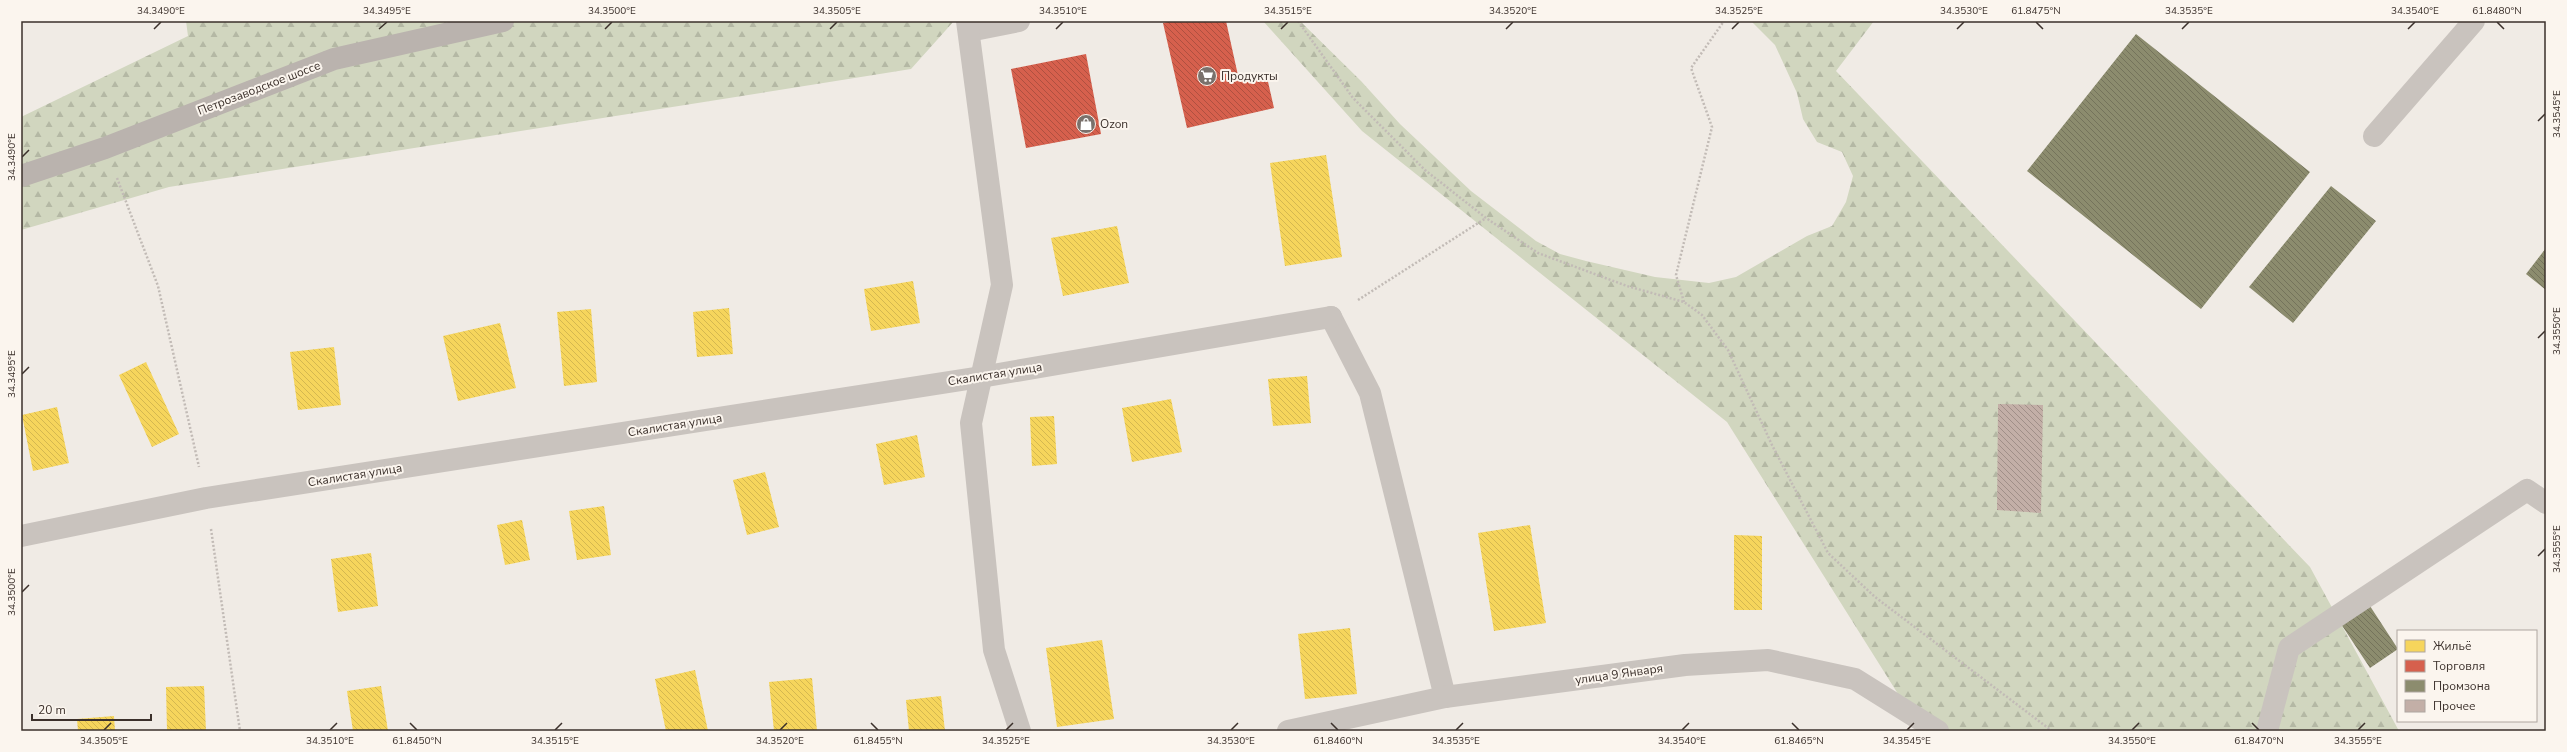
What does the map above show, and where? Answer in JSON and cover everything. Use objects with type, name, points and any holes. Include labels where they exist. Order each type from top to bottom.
[{"type":"main road","name":"Петрозаводское шоссе","points":[[21,176],[105,148],[334,59],[503,21]]},
{"type":"street","points":[[1019,21],[968,26],[1002,285],[971,423],[994,650],[1020,731]]},
{"type":"street","points":[[2374,136],[2474,21]]},
{"type":"street","points":[[1330,317],[1370,394],[1445,697]]},
{"type":"street","name":"Скалистая улица","points":[[21,536],[206,498],[981,377],[1330,317]]},
{"type":"street","points":[[2267,731],[2289,648],[2527,490],[2546,503]]},
{"type":"street","name":"улица 9 Января","points":[[1288,731],[1445,697],[1685,665],[1768,660],[1855,679],[1938,731]]},
{"type":"path","points":[[1298,21],[1353,98],[1424,170],[1486,218],[1538,253],[1627,286],[1684,302],[1702,315],[1728,350],[1772,445],[1828,553],[1875,597],[2052,731]]},
{"type":"path","points":[[1684,302],[1676,275],[1712,127],[1691,68],[1724,21]]},
{"type":"path","points":[[105,148],[158,286],[206,498],[240,731]]},
{"type":"path","points":[[1330,317],[1486,218]]},
{"type":"green space","points":[[186,21],[954,21],[911,69],[169,187],[21,230],[21,117],[188,36]]},
{"type":"green space","points":[[1263,21],[1300,21],[1361,81],[1400,124],[1471,191],[1536,241],[1560,254],[1586,261],[1655,277],[1709,283],[1736,277],[1807,236],[1832,226],[1846,202],[1853,176],[1842,152],[1817,142],[1803,119],[1797,93],[1775,45],[1751,21],[1874,21],[1836,71],[2310,567],[2399,731],[1930,731],[1910,713],[1727,422],[1362,131]]},
{"type":"building: Жильё","points":[[1326,155],[1342,257],[1285,266],[1270,163]]},
{"type":"building: Жильё","points":[[1117,226],[1129,283],[1063,296],[1051,238]]},
{"type":"building: Жильё","points":[[913,281],[920,323],[871,331],[864,289]]},
{"type":"building: Жильё","points":[[729,308],[733,354],[697,357],[693,312]]},
{"type":"building: Жильё","points":[[591,309],[597,382],[564,386],[557,312]]},
{"type":"building: Жильё","points":[[500,323],[516,388],[458,401],[443,336]]},
{"type":"building: Жильё","points":[[334,347],[341,405],[298,410],[290,352]]},
{"type":"building: Жильё","points":[[146,362],[179,434],[152,447],[119,375]]},
{"type":"building: Жильё","points":[[1307,376],[1311,423],[1273,426],[1268,379]]},
{"type":"building: Жильё","points":[[1171,399],[1182,452],[1132,462],[1122,408]]},
{"type":"building: Жильё","points":[[57,407],[69,463],[33,471],[22,415]]},
{"type":"building: Жильё","points":[[1054,416],[1057,464],[1032,466],[1030,417]]},
{"type":"building: Жильё","points":[[917,435],[925,477],[884,485],[876,444]]},
{"type":"building: Жильё","points":[[765,472],[779,527],[747,535],[733,480]]},
{"type":"building: Жильё","points":[[604,506],[611,555],[577,560],[569,511]]},
{"type":"building: Жильё","points":[[522,520],[530,560],[505,565],[497,525]]},
{"type":"building: Жильё","points":[[1530,525],[1546,623],[1494,631],[1478,533]]},
{"type":"building: Жильё","points":[[1734,535],[1762,536],[1762,610],[1734,610]]},
{"type":"building: Жильё","points":[[371,553],[378,606],[338,612],[331,559]]},
{"type":"building: Жильё","points":[[1350,628],[1357,694],[1305,699],[1298,634]]},
{"type":"building: Жильё","points":[[1102,640],[1114,719],[1057,727],[1046,648]]},
{"type":"building: Жильё","points":[[695,670],[708,731],[666,731],[655,679]]},
{"type":"building: Жильё","points":[[812,678],[817,731],[774,731],[769,682]]},
{"type":"building: Жильё","points":[[204,686],[206,731],[167,731],[166,687]]},
{"type":"building: Жильё","points":[[381,686],[388,731],[353,731],[347,691]]},
{"type":"building: Жильё","points":[[941,696],[945,731],[909,731],[906,700]]},
{"type":"building: Жильё","points":[[114,716],[115,731],[78,731],[77,719]]},
{"type":"building: Торговля","name":"Продукты","points":[[1172,21],[1226,21],[1239,80],[1266,73],[1274,108],[1187,128],[1163,23]]},
{"type":"building: Торговля","points":[[1086,54],[1101,134],[1026,148],[1011,69]]},
{"type":"building: Промзона","points":[[2136,34],[2310,172],[2201,309],[2027,171]]},
{"type":"building: Промзона","points":[[2331,186],[2376,221],[2293,323],[2249,287]]},
{"type":"building: Промзона","points":[[2546,248],[2546,290],[2526,274]]},
{"type":"building: Промзона","points":[[2370,606],[2397,650],[2370,668],[2341,624]]},
{"type":"building: Прочее","points":[[1998,404],[2043,405],[2041,513],[1997,510]]},
{"type":"place","name":"Продукты","points":[[1207,76]]},
{"type":"place","name":"Ozon","points":[[1086,124]]}]
